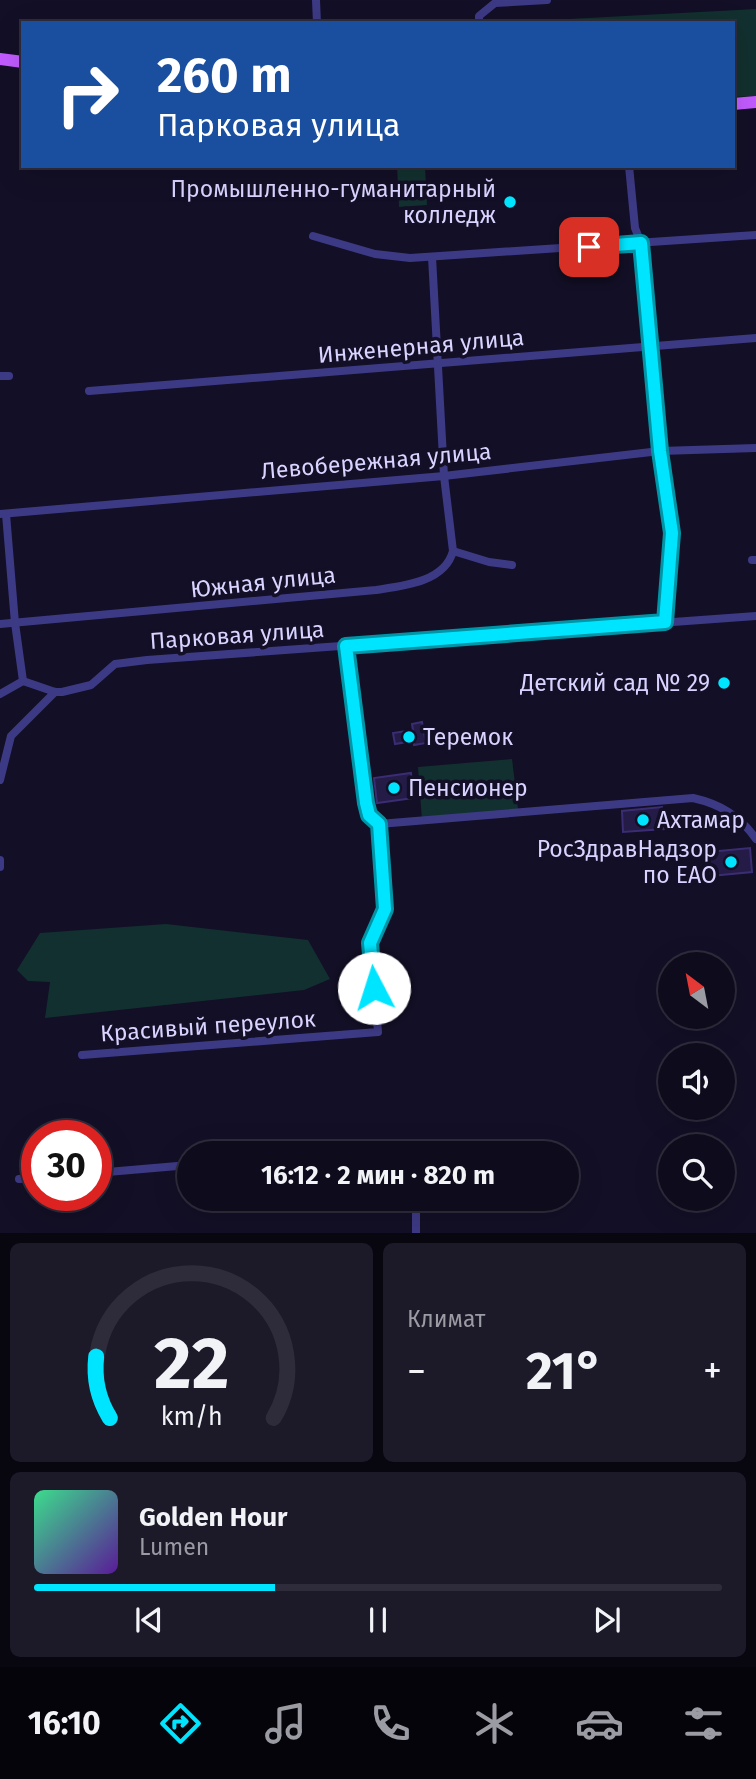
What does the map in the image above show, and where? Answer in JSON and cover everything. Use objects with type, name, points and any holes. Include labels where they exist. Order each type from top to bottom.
[{"type":"main road","points":[[0,59],[21,62]]},
{"type":"main road","points":[[735,104],[756,102]]},
{"type":"street","points":[[316,0],[317,21]]},
{"type":"street","points":[[479,21],[479,16],[495,4],[547,0]]},
{"type":"street","points":[[629,168],[635,228],[641,243],[660,451],[672,533],[665,622]]},
{"type":"street","points":[[313,236],[375,254],[432,257],[756,235]]},
{"type":"street","points":[[432,257],[444,476],[453,551],[489,562],[512,565]]},
{"type":"street","name":"Инженерная улица","points":[[89,391],[756,338]]},
{"type":"street","name":"Левобережная улица","points":[[3,514],[444,476],[660,451],[756,447]]},
{"type":"street","points":[[0,694],[23,681],[3,514]]},
{"type":"street","name":"Южная улица","points":[[0,625],[407,585],[430,576],[450,562],[453,551]]},
{"type":"street","name":"Парковая улица","points":[[23,681],[55,692],[91,685],[115,664],[756,616]]},
{"type":"street","points":[[346,646],[366,803],[369,815],[379,824],[693,797],[716,803],[746,825],[756,839]]},
{"type":"street","points":[[0,780],[11,736],[55,692]]},
{"type":"street","name":"Красивый переулок","points":[[82,1055],[378,1032],[370,943],[385,909],[379,824]]},
{"type":"street","points":[[0,860],[0,866]]},
{"type":"street","points":[[112,1172],[177,1167]]},
{"type":"street","points":[[416,1211],[416,1233]]},
{"type":"green space","points":[[756,9],[756,96],[735,97],[735,21],[532,21]]},
{"type":"green space","points":[[397,168],[425,168],[427,205],[399,207]]},
{"type":"green space","points":[[512,759],[518,809],[422,820],[418,767]]},
{"type":"green space","points":[[166,924],[308,940],[330,979],[304,990],[45,1018],[50,982],[28,981],[17,970],[40,933]]},
{"type":"building","name":"Теремок","points":[[422,722],[426,743],[414,745],[413,741],[395,744],[393,733],[413,730],[412,724]]},
{"type":"building","name":"Пенсионер","points":[[411,773],[414,798],[377,803],[374,778]]},
{"type":"building","name":"Ахтамар","points":[[662,807],[664,829],[623,832],[622,811]]},
{"type":"building","name":"РосЗдравНадзор по ЕАО","points":[[750,848],[752,872],[711,876],[709,852]]},
{"type":"place","name":"Промышленно-гуманитарный колледж","points":[[510,202]]},
{"type":"place","name":"Детский сад № 29","points":[[724,683]]},
{"type":"place","name":"Теремок","points":[[409,737]]},
{"type":"place","name":"Пенсионер","points":[[394,788]]},
{"type":"place","name":"Ахтамар","points":[[643,820]]},
{"type":"place","name":"РосЗдравНадзор по ЕАО","points":[[731,862]]},
{"type":"route","points":[[374,988],[370,943],[385,909],[379,824],[369,815],[366,803],[346,646],[665,622],[672,533],[660,451],[641,243],[589,247]]}]
